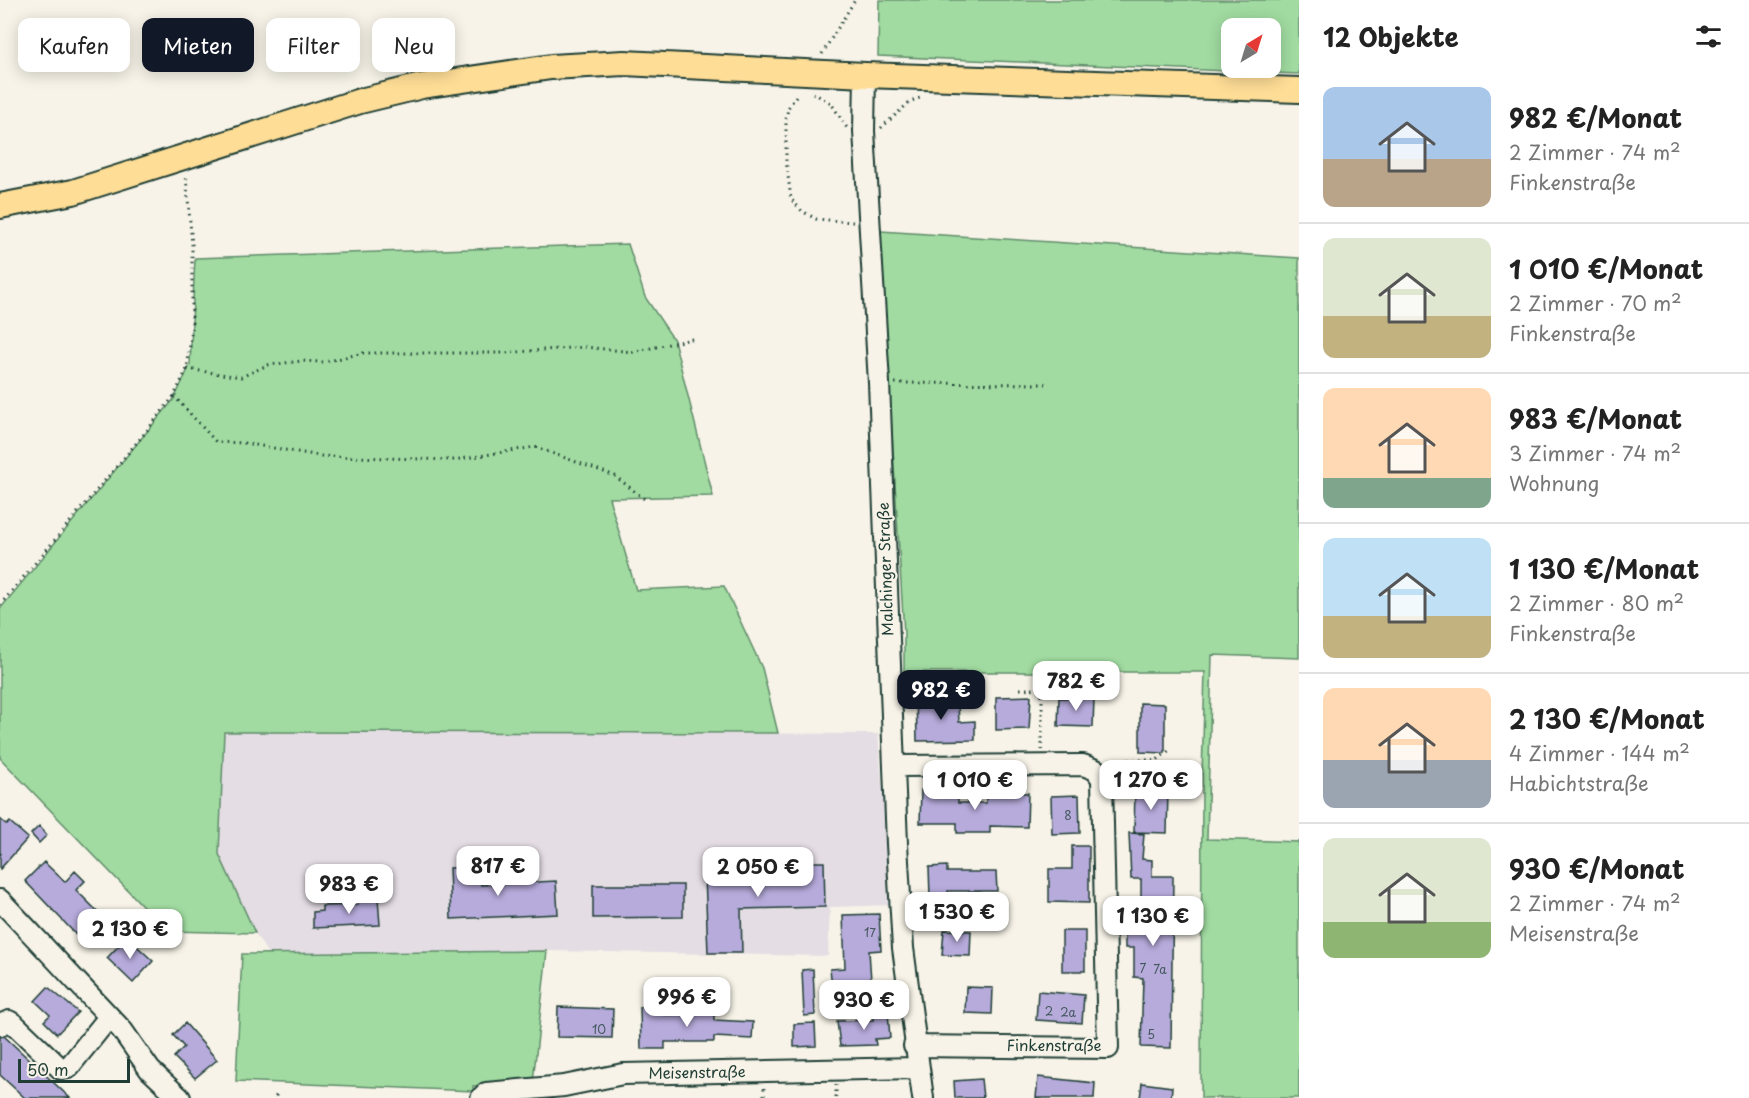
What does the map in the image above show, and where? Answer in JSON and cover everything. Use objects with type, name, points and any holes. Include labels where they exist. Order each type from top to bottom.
[{"type":"main road","points":[[0,206],[73,192],[360,100],[490,74],[551,67],[624,63],[865,75],[1299,90]]},
{"type":"street","name":"Malchinger Straße","points":[[865,75],[864,131],[879,383],[903,948],[914,1046],[923,1098]]},
{"type":"street","points":[[894,766],[1083,765],[1096,770]]},
{"type":"street","name":"Finkenstraße","points":[[914,1046],[1108,1048],[1102,779],[1096,770]]},
{"type":"street","points":[[0,900],[109,1017],[150,1070],[180,1098]]},
{"type":"street","points":[[0,1025],[9,1021],[14,1024],[62,1069],[68,1068],[109,1017]]},
{"type":"street","name":"Meisenstraße","points":[[481,1098],[486,1093],[564,1086],[623,1074],[917,1068]]},
{"type":"path","points":[[822,54],[855,0]]},
{"type":"path","points":[[810,92],[818,94],[831,103],[849,131],[885,127],[911,100],[930,95]]},
{"type":"path","points":[[796,96],[788,108],[786,120],[786,160],[792,199],[802,211],[816,219],[858,222]]},
{"type":"path","points":[[0,605],[174,396],[187,369],[192,328],[192,245],[186,174],[175,177]]},
{"type":"path","points":[[187,369],[241,377],[268,365],[301,361],[324,362],[363,353],[503,353],[585,347],[633,352],[696,338]]},
{"type":"path","points":[[879,383],[1046,384]]},
{"type":"path","points":[[174,396],[216,442],[244,443],[321,456],[454,460],[535,447],[615,476],[647,501]]},
{"type":"path","points":[[1020,689],[1070,689]]},
{"type":"path","points":[[1042,689],[1042,765]]},
{"type":"path","points":[[1096,770],[1111,759],[1157,760],[1170,750]]},
{"type":"shaded area","points":[[224,732],[878,734],[892,905],[830,907],[828,956],[547,951],[268,954],[255,933],[219,854]]},
{"type":"green space","points":[[879,0],[1299,0],[1299,74],[1281,73],[1281,18],[1221,18],[1221,71],[878,56]]},
{"type":"green space","points":[[880,231],[1299,258],[1299,658],[1212,655],[1207,839],[1299,842],[1299,1098],[1201,1098],[1202,775],[1205,672],[904,672],[904,634]]},
{"type":"green space","points":[[628,244],[645,297],[674,340],[713,496],[609,498],[636,590],[724,586],[762,668],[778,733],[224,732],[219,854],[255,933],[167,931],[0,758],[0,609],[174,399],[190,365],[195,258]]},
{"type":"green space","points":[[547,951],[533,1082],[473,1086],[473,1091],[236,1081],[242,954]]},
{"type":"building","points":[[916,691],[931,691],[931,704],[958,704],[959,722],[975,721],[975,740],[917,741]]},
{"type":"building","points":[[1031,696],[1029,729],[996,730],[996,697]]},
{"type":"building","points":[[1059,698],[1094,698],[1093,727],[1058,726]]},
{"type":"building","points":[[1140,703],[1165,704],[1165,753],[1140,752]]},
{"type":"building","points":[[1131,767],[1145,768],[1145,782],[1130,781]]},
{"type":"building","points":[[1135,789],[1168,790],[1167,833],[1134,832]]},
{"type":"building","points":[[921,790],[958,791],[958,803],[986,803],[986,792],[1028,793],[1027,827],[990,826],[990,833],[957,833],[957,823],[920,823]]},
{"type":"building","points":[[1079,795],[1080,833],[1052,834],[1051,796]]},
{"type":"building","points":[[0,819],[7,825],[10,822],[28,838],[0,869]]},
{"type":"building","points":[[39,826],[47,835],[39,843],[31,834]]},
{"type":"building","points":[[1129,833],[1144,834],[1142,859],[1152,860],[1152,876],[1173,876],[1171,1048],[1141,1047],[1143,978],[1134,977],[1134,948],[1125,948],[1125,923],[1141,923],[1141,879],[1131,879]]},
{"type":"building","points":[[1072,846],[1089,846],[1089,903],[1049,902],[1049,869],[1072,869]]},
{"type":"building","points":[[44,862],[65,882],[75,871],[85,881],[76,890],[109,923],[86,945],[25,881]]},
{"type":"building","points":[[824,862],[825,907],[741,909],[742,953],[708,953],[705,876],[748,875],[747,865]]},
{"type":"building","points":[[947,866],[947,872],[996,872],[997,891],[948,891],[949,896],[930,897],[929,867]]},
{"type":"building","points":[[480,867],[481,885],[556,881],[558,914],[451,919],[449,868]]},
{"type":"building","points":[[593,885],[683,885],[683,917],[593,918]]},
{"type":"building","points":[[378,898],[380,925],[313,928],[313,912],[322,911],[322,906],[358,905],[357,899]]},
{"type":"building","points":[[879,914],[881,950],[869,951],[872,995],[833,994],[830,969],[845,968],[843,915]]},
{"type":"building","points":[[944,930],[971,931],[970,956],[942,955]]},
{"type":"building","points":[[1062,931],[1085,931],[1085,971],[1062,971]]},
{"type":"building","points":[[127,937],[153,961],[133,983],[107,958]]},
{"type":"building","points":[[813,969],[815,1015],[804,1016],[802,970]]},
{"type":"building","points":[[48,987],[78,1012],[57,1034],[44,1021],[50,1015],[35,1001]]},
{"type":"building","points":[[966,987],[993,988],[992,1014],[965,1013]]},
{"type":"building","points":[[1038,991],[1084,995],[1082,1023],[1036,1020]]},
{"type":"building","points":[[558,1007],[613,1009],[612,1038],[557,1037]]},
{"type":"building","points":[[640,1007],[664,1007],[664,1015],[714,1014],[714,1020],[753,1022],[752,1039],[714,1037],[714,1042],[665,1042],[665,1049],[641,1049]]},
{"type":"building","points":[[888,1012],[890,1038],[875,1039],[876,1045],[840,1046],[837,1021],[873,1020],[873,1013]]},
{"type":"building","points":[[185,1023],[217,1060],[195,1078],[174,1057],[184,1047],[173,1035]]},
{"type":"building","points":[[815,1023],[816,1046],[794,1047],[794,1024]]},
{"type":"building","points":[[4,1036],[70,1098],[25,1098],[0,1075],[0,1037]]},
{"type":"building","points":[[1038,1077],[1095,1083],[1094,1098],[1036,1098]]},
{"type":"building","points":[[981,1079],[983,1098],[955,1098],[954,1081]]},
{"type":"building","points":[[1142,1083],[1172,1087],[1171,1098],[1140,1098]]}]
